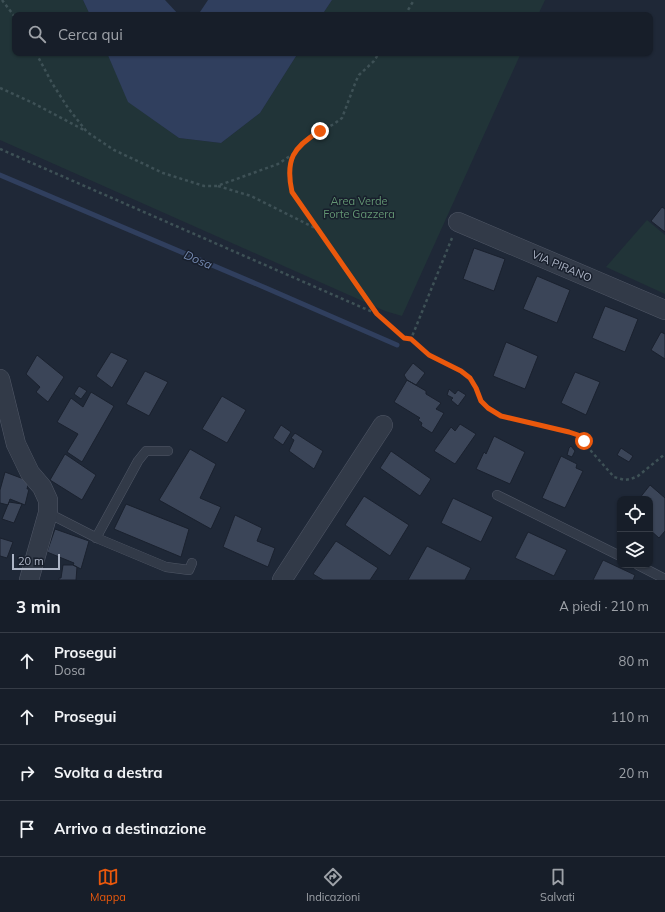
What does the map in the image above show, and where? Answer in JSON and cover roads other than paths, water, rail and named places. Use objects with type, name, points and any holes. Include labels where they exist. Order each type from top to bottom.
[{"type":"street","name":"VIA PIRANO","points":[[458,222],[665,310]]},
{"type":"street","points":[[0,379],[16,444],[30,473],[42,487],[48,500],[48,513],[29,580]]},
{"type":"street","points":[[282,580],[384,425]]},
{"type":"lane","points":[[96,538],[138,461],[146,451],[168,451]]},
{"type":"lane","points":[[497,495],[617,555]]},
{"type":"lane","points":[[48,513],[96,538],[166,567],[189,570],[192,564]]},
{"type":"lane","points":[[644,568],[665,579]]},
{"type":"water","points":[[83,0],[165,0],[176,12],[89,12]]},
{"type":"water","points":[[208,0],[332,0],[324,12],[200,12]]},
{"type":"water","points":[[108,56],[296,56],[260,113],[221,143],[179,138],[128,102]]},
{"type":"waterway","name":"Dosa","points":[[0,175],[397,345]]},
{"type":"park label","name":"Area Verde Forte Gazzera","points":[[359,207]]}]
